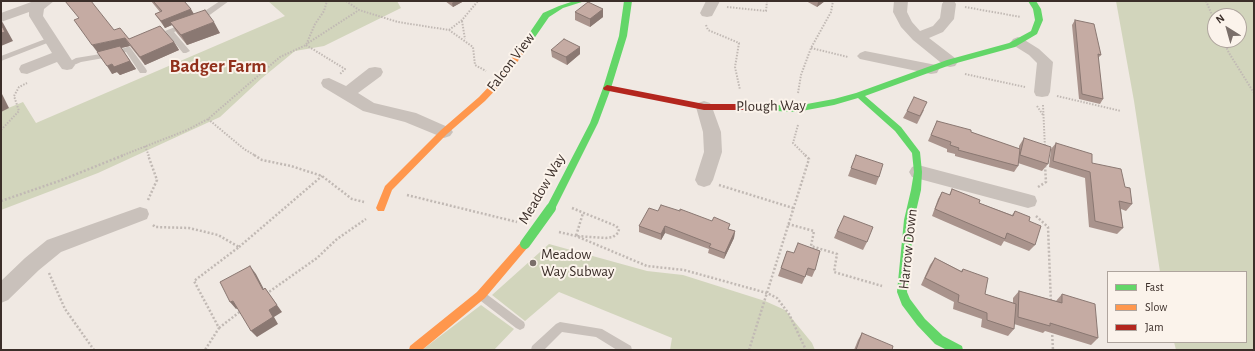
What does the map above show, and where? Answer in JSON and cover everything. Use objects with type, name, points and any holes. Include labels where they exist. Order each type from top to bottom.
[{"type":"street","name":"Falcon View","points":[[381,208],[388,188],[444,132],[482,99],[501,79],[546,15],[561,7],[581,1]]},
{"type":"street","name":"Meadow Way","points":[[414,350],[481,295],[525,244],[551,208],[594,123],[607,88],[623,36],[628,1]]},
{"type":"street","points":[[901,1],[900,12],[906,24],[918,37],[950,62]]},
{"type":"street","points":[[1032,1],[1037,9],[1039,20]]},
{"type":"street","points":[[1,18],[45,2]]},
{"type":"street","points":[[29,76],[64,60],[36,16],[37,7],[45,2]]},
{"type":"street","points":[[918,37],[938,29],[947,19],[949,4]]},
{"type":"street","name":"Plough Way","points":[[607,88],[704,107],[744,106],[796,109],[834,102],[858,95],[950,62],[1012,45],[1034,32],[1039,20]]},
{"type":"street","points":[[1018,42],[1034,52],[1045,62],[1042,92]]},
{"type":"street","points":[[865,56],[931,69]]},
{"type":"street","points":[[347,94],[376,72]]},
{"type":"street","points":[[329,83],[369,107],[410,117],[444,132]]},
{"type":"street","name":"Harrow Down","points":[[858,95],[898,129],[916,152],[918,172],[916,190],[909,220],[902,292],[906,302],[920,322],[939,340],[958,350]]},
{"type":"street","points":[[704,107],[712,132],[714,152],[704,180]]},
{"type":"street","points":[[918,172],[1028,201]]},
{"type":"street","points":[[1,294],[41,256],[54,246],[140,214]]},
{"type":"lane","points":[[186,51],[169,31],[200,19],[225,1]]},
{"type":"lane","points":[[1,59],[51,40]]},
{"type":"lane","points":[[64,60],[78,60],[115,54],[127,49],[144,71]]},
{"type":"lane","points":[[481,295],[520,325]]},
{"type":"lane","points":[[536,350],[560,327],[598,332],[627,350]]},
{"type":"path","points":[[306,44],[327,1]]},
{"type":"path","points":[[346,1],[359,10],[398,22],[449,30],[465,40],[472,47],[475,55],[475,65],[501,79]]},
{"type":"path","points":[[449,30],[462,20],[478,1]]},
{"type":"path","points":[[744,106],[735,67],[739,43],[708,30],[703,19],[710,6],[766,11],[766,1]]},
{"type":"path","points":[[749,350],[809,159],[793,143],[798,124],[796,109],[801,75],[811,48],[831,12],[833,1]]},
{"type":"path","points":[[949,4],[1039,20]]},
{"type":"path","points":[[1,201],[59,182],[187,130],[208,119],[280,57],[306,44],[359,10]]},
{"type":"path","points":[[462,20],[465,40]]},
{"type":"path","points":[[306,44],[345,69],[329,83]]},
{"type":"path","points":[[811,48],[849,57],[865,56]]},
{"type":"path","points":[[1227,48],[1254,93]]},
{"type":"path","points":[[1,130],[19,111],[14,96],[19,87],[29,76]]},
{"type":"path","points":[[1042,92],[1045,153]]},
{"type":"path","points":[[208,119],[244,149],[262,160],[292,166],[322,176],[352,199],[381,208]]},
{"type":"path","points":[[145,146],[157,180],[140,214],[155,227],[189,228],[218,234],[239,247]]},
{"type":"path","points":[[1045,160],[1046,182],[1028,201],[1048,227],[1051,312]]},
{"type":"path","points":[[219,328],[194,281],[239,247],[322,176]]},
{"type":"path","points":[[704,180],[793,208]]},
{"type":"path","points":[[412,197],[524,223]]},
{"type":"path","points":[[556,199],[582,213],[616,226],[619,230],[613,237],[606,238],[576,236]]},
{"type":"path","points":[[265,295],[318,258],[337,239],[381,208]]},
{"type":"path","points":[[576,236],[582,213]]},
{"type":"path","points":[[788,224],[814,231],[811,246],[837,254],[834,272],[902,292]]},
{"type":"path","points":[[554,230],[576,236],[648,266],[684,270],[767,293],[777,298],[789,314],[806,350]]},
{"type":"path","points":[[41,256],[65,309],[94,350]]},
{"type":"path","points":[[205,350],[219,328],[245,308]]},
{"type":"path","points":[[1052,327],[1053,350]]},
{"type":"green space","points":[[268,1],[397,1],[401,8],[324,46],[295,51],[262,78],[220,117],[98,173],[1,210],[1,111],[23,102],[36,123],[285,16]]},
{"type":"green space","points":[[1116,1],[1254,1],[1254,350],[1176,350],[1174,343],[1247,343],[1247,271],[1160,271],[1134,101]]},
{"type":"green space","points":[[549,244],[647,271],[683,275],[765,301],[785,310],[812,343],[815,350],[670,350],[672,338],[559,292],[525,321],[492,295]]},
{"type":"green space","points":[[481,305],[514,329],[494,350],[422,350]]},
{"type":"building","points":[[65,1],[91,1],[114,30],[120,28],[129,39],[160,26],[174,42],[140,57],[125,38],[92,45],[74,20],[79,18]]},
{"type":"building","points":[[153,1],[184,1],[191,9],[161,21],[155,14],[162,11]]},
{"type":"building","points":[[588,2],[603,9],[590,19],[575,12]]},
{"type":"building","points":[[205,10],[214,22],[181,35],[170,22]]},
{"type":"building","points":[[1075,20],[1094,24],[1101,55],[1098,54],[1103,99],[1082,94]]},
{"type":"building","points":[[1,24],[5,32],[1,33]]},
{"type":"building","points":[[564,39],[580,47],[566,57],[551,50]]},
{"type":"building","points":[[120,46],[130,61],[114,67],[112,64],[107,66],[97,52]]},
{"type":"building","points":[[914,97],[927,102],[920,116],[907,111]]},
{"type":"building","points":[[937,121],[971,130],[971,132],[1020,149],[1018,166],[958,150],[959,148],[950,145],[951,142],[931,135]]},
{"type":"building","points":[[1024,138],[1051,147],[1048,164],[1020,155]]},
{"type":"building","points":[[1056,143],[1092,154],[1092,163],[1121,169],[1125,187],[1130,188],[1132,204],[1119,201],[1123,228],[1095,221],[1090,172],[1053,161]]},
{"type":"building","points":[[856,155],[883,164],[879,177],[851,168]]},
{"type":"building","points":[[952,189],[980,200],[979,203],[1013,216],[1015,211],[1030,217],[1029,221],[1041,226],[1035,245],[1007,233],[1005,239],[935,209],[942,192],[950,195]]},
{"type":"building","points":[[661,205],[680,211],[680,209],[712,221],[714,217],[730,224],[728,229],[735,231],[725,253],[709,247],[711,244],[665,226],[661,234],[639,226],[649,208],[658,211]]},
{"type":"building","points":[[844,216],[873,227],[867,242],[837,231]]},
{"type":"building","points":[[798,243],[820,251],[815,270],[808,268],[805,277],[781,268],[787,251],[794,253]]},
{"type":"building","points":[[935,258],[962,272],[963,269],[988,278],[985,294],[1016,304],[1014,329],[987,320],[987,313],[958,302],[959,295],[925,278]]},
{"type":"building","points":[[250,266],[263,290],[265,288],[277,305],[269,310],[273,317],[251,331],[233,301],[230,302],[220,282]]},
{"type":"building","points":[[1019,291],[1062,303],[1062,294],[1095,304],[1098,338],[1050,323],[1050,326],[1018,317]]},
{"type":"building","points":[[862,333],[893,346],[892,350],[856,350]]},
{"type":"traffic: fast","points":[[528,41],[546,15],[561,7],[581,1]]},
{"type":"traffic: fast","points":[[551,208],[594,123],[607,88],[623,36],[628,1]]},
{"type":"traffic: fast","points":[[757,107],[796,109],[834,102],[859,95],[950,62],[1012,45],[1034,32],[1039,20],[1037,9],[1032,1]]},
{"type":"traffic: fast","points":[[859,95],[898,129],[916,152],[918,172],[916,190],[909,220],[902,292],[906,302],[921,322],[939,340],[958,350]]},
{"type":"traffic: fast","points":[[525,244],[551,208]]},
{"type":"traffic: slow","points":[[381,208],[388,188],[444,132],[482,99],[501,79],[528,41]]},
{"type":"traffic: slow","points":[[414,350],[481,295],[525,244]]},
{"type":"traffic: jam","points":[[607,88],[704,107],[757,107]]},
{"type":"place","name":"Meadow Way Subway","points":[[533,263]]},
{"type":"district","name":"Badger Farm","points":[[218,66]]}]
